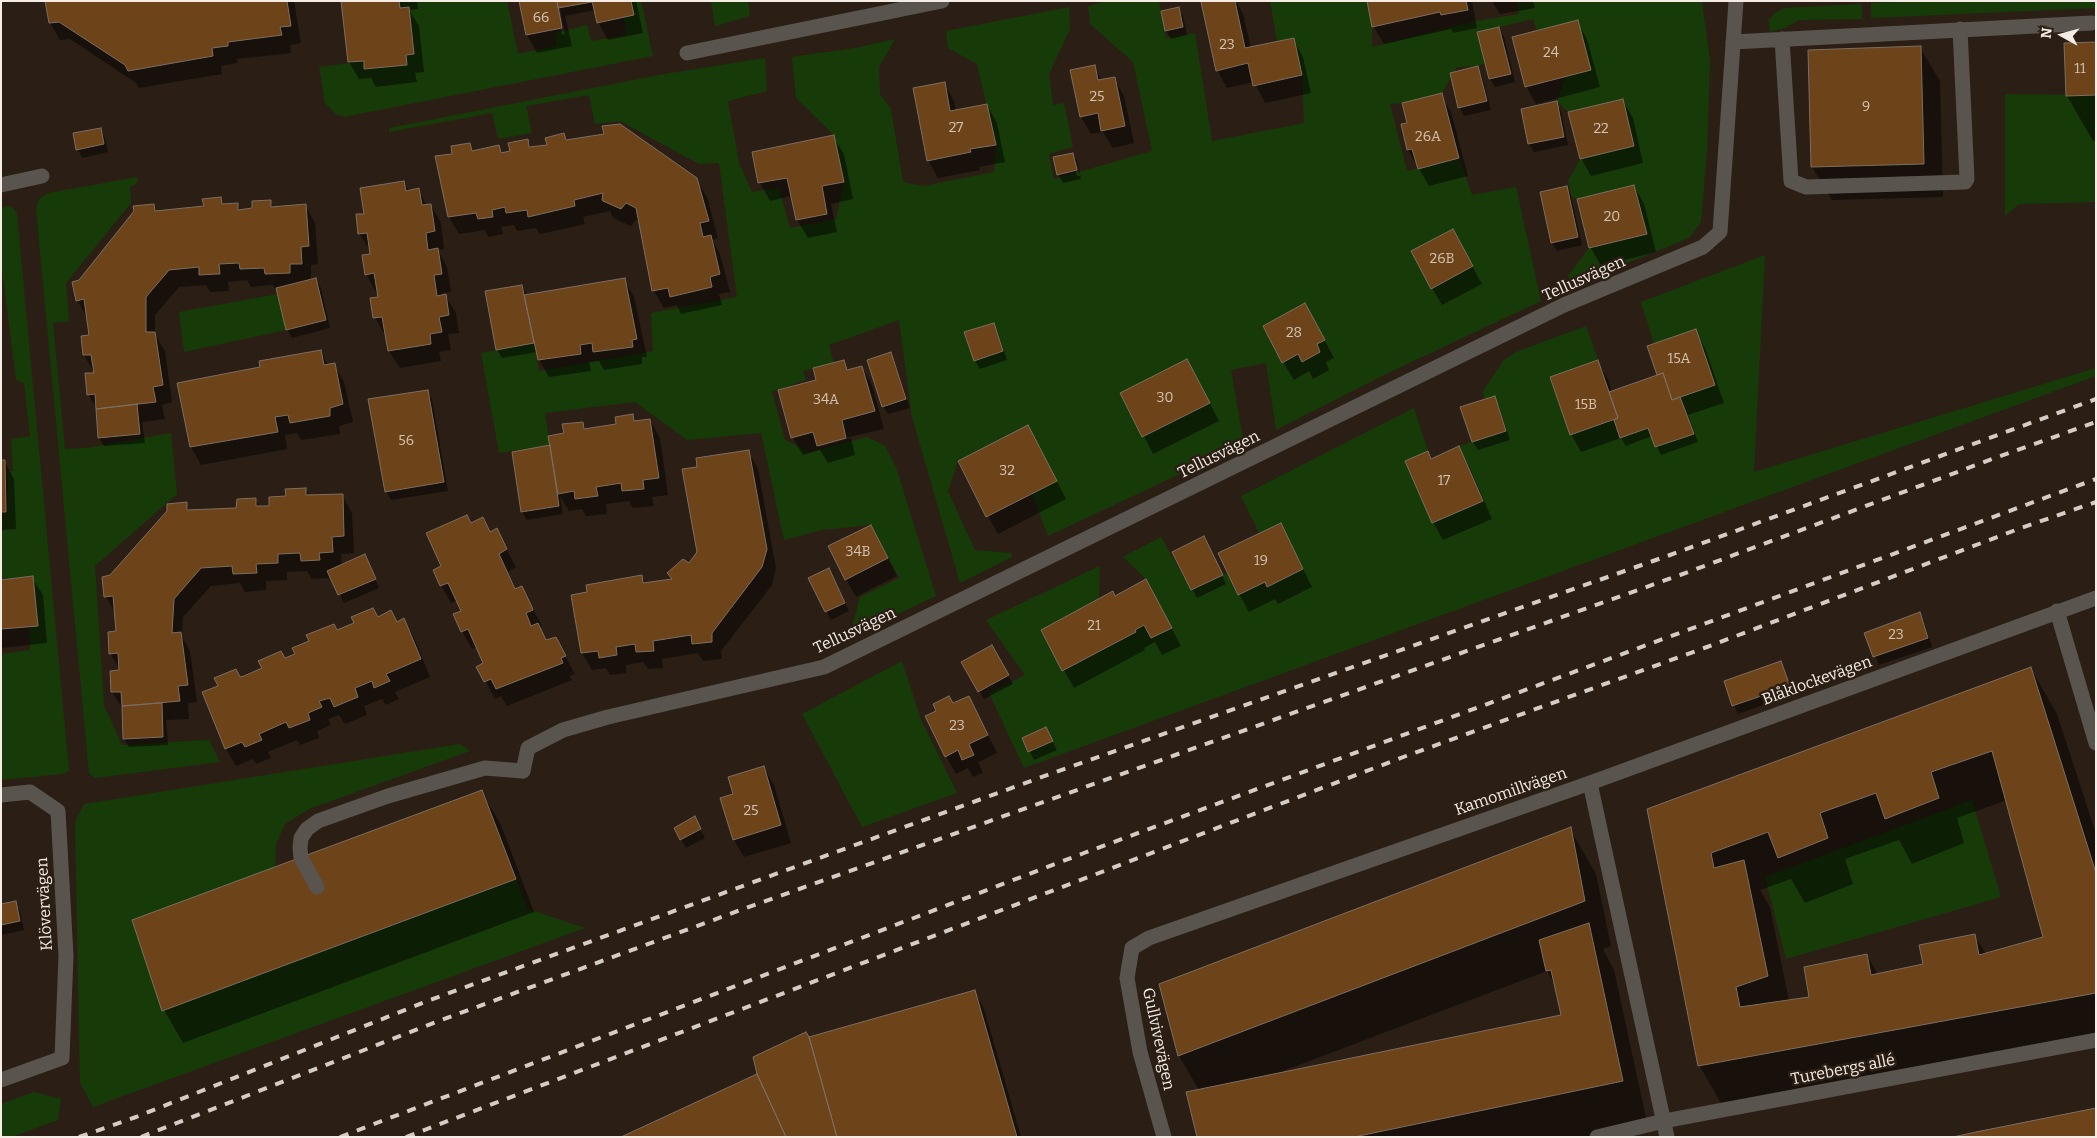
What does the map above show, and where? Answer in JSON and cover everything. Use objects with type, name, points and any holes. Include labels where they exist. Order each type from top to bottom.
[{"type":"street","points":[[688,53],[942,1]]},
{"type":"street","name":"Tellusvägen","points":[[317,888],[301,858],[300,848],[302,838],[307,829],[318,821],[388,796],[485,768],[523,771],[528,748],[563,730],[608,717],[824,667],[1564,305],[1703,247],[1720,232],[1736,1]]},
{"type":"street","points":[[1733,42],[2092,23]]},
{"type":"street","points":[[1782,39],[1791,180],[1806,187],[1965,182],[1967,179],[1960,29]]},
{"type":"street","points":[[1,185],[42,176]]},
{"type":"street","name":"Blåklockevägen","points":[[1590,783],[2096,598]]},
{"type":"street","points":[[2057,611],[2096,743]]},
{"type":"street","name":"Kamomillvägen","points":[[1132,948],[1149,938],[1171,930],[1590,783],[1667,1137]]},
{"type":"street","name":"Klövervägen","points":[[1,795],[30,792],[58,811],[66,956],[62,1058],[1,1080]]},
{"type":"street","name":"Gullvivevägen","points":[[1132,948],[1127,978],[1138,1043],[1164,1137]]},
{"type":"street","name":"Turebergs allé","points":[[1597,1137],[1664,1121],[2096,1040]]},
{"type":"green space","points":[[399,1],[507,1],[518,54],[556,46],[555,33],[587,25],[591,41],[626,35],[624,17],[634,15],[631,1],[641,1],[653,56],[344,117],[336,114],[325,103],[319,67],[364,61],[365,69],[407,65],[406,55],[414,54],[409,7],[400,8]]},
{"type":"green space","points":[[711,1],[748,1],[750,16],[715,26]]},
{"type":"green space","points":[[1107,1],[1159,1],[1166,38],[1195,33],[1212,141],[1304,123],[1302,75],[1294,38],[1277,41],[1270,1],[1367,1],[1372,27],[1372,47],[1476,21],[1519,14],[1517,1],[1702,1],[1710,61],[1707,150],[1701,222],[1689,238],[1571,286],[1568,276],[1589,248],[1647,234],[1634,185],[1577,199],[1572,197],[1568,181],[1580,159],[1634,146],[1623,100],[1568,112],[1557,101],[1566,76],[1537,31],[1533,19],[1478,32],[1485,63],[1478,66],[1457,67],[1442,93],[1402,103],[1390,104],[1407,171],[1459,158],[1472,195],[1516,187],[1541,301],[1386,374],[1276,430],[1266,363],[1231,370],[1244,444],[1048,536],[1032,494],[1056,481],[1028,425],[958,461],[948,491],[975,550],[1011,553],[1012,557],[960,583],[912,417],[899,320],[829,345],[834,363],[803,371],[806,380],[772,392],[785,440],[810,452],[867,437],[885,446],[896,467],[936,596],[855,634],[853,623],[860,597],[899,578],[871,525],[822,530],[784,540],[761,433],[687,440],[635,402],[545,413],[550,445],[499,453],[481,353],[534,343],[539,371],[653,351],[651,313],[737,297],[719,163],[699,164],[620,121],[595,124],[589,95],[526,106],[532,133],[498,139],[492,113],[389,132],[389,128],[664,74],[765,58],[767,91],[728,101],[739,163],[752,192],[779,188],[790,228],[836,219],[844,182],[834,135],[796,98],[792,57],[855,48],[895,39],[879,67],[880,94],[891,109],[903,182],[923,186],[994,172],[996,145],[977,64],[948,48],[946,31],[1069,7],[1070,29],[1049,74],[1053,105],[1064,103],[1073,147],[1049,154],[1054,179],[1152,151],[1133,62],[1090,24],[1088,6]],"holes":[[[1453,229],[1472,266],[1431,288],[1411,251]],[[1305,303],[1320,352],[1302,362],[1298,354],[1282,362],[1263,326]],[[1187,359],[1210,403],[1142,437],[1120,393]]]},
{"type":"green space","points":[[2096,1],[2096,8],[1871,18],[1871,3]]},
{"type":"green space","points":[[1862,4],[1862,19],[1799,20],[1785,28],[1770,32],[1769,20],[1775,13],[1784,8]]},
{"type":"green space","points":[[2005,94],[2096,95],[2096,202],[2019,204],[2005,216]]},
{"type":"green space","points":[[138,177],[137,184],[130,187],[131,203],[66,283],[69,321],[53,323],[65,449],[86,448],[171,433],[177,494],[95,566],[104,705],[122,745],[209,740],[220,762],[95,778],[89,773],[36,209],[39,199],[48,193]]},
{"type":"green space","points":[[8,206],[13,208],[17,214],[69,771],[62,774],[1,780],[1,654],[30,650],[29,627],[38,625],[33,576],[1,579],[1,514],[8,513],[8,471],[13,471],[11,439],[30,436],[24,383],[16,380],[1,261],[1,208]]},
{"type":"green space","points":[[1765,255],[1754,472],[2096,368],[2096,376],[1024,768],[989,693],[1025,675],[986,620],[1100,566],[1099,598],[1041,630],[1063,671],[1136,633],[1135,630],[1144,625],[1151,638],[1172,628],[1146,579],[1123,557],[1161,537],[1191,590],[1227,573],[1238,595],[1265,582],[1267,587],[1303,569],[1281,523],[1259,533],[1241,496],[1414,408],[1428,451],[1405,461],[1483,501],[1459,446],[1506,431],[1495,396],[1484,399],[1483,391],[1504,360],[1516,352],[1586,326],[1598,360],[1550,378],[1570,435],[1614,420],[1620,438],[1648,428],[1655,447],[1693,434],[1680,397],[1715,385],[1696,330],[1654,344],[1641,302]],"holes":[[[1046,727],[1053,741],[1028,752],[1022,738]]]},
{"type":"green space","points":[[278,294],[286,330],[184,352],[179,312]]},
{"type":"green space","points":[[902,661],[921,720],[957,793],[862,827],[802,714]]},
{"type":"green space","points":[[460,744],[470,751],[309,809],[285,824],[276,844],[275,868],[163,1010],[516,879],[527,906],[525,908],[585,928],[93,1107],[80,1083],[75,822],[84,804]]},
{"type":"green space","points":[[1972,800],[2001,897],[1786,959],[1765,877]]},
{"type":"green space","points":[[34,1092],[61,1099],[58,1120],[11,1137],[1,1137],[1,1104]]},
{"type":"building","points":[[45,1],[287,1],[291,26],[280,27],[282,35],[228,42],[228,46],[212,48],[213,56],[128,71],[125,65],[59,22],[49,23]]},
{"type":"building","points":[[341,1],[399,1],[400,8],[409,7],[414,54],[406,55],[407,65],[364,69],[364,61],[348,62]]},
{"type":"building","points":[[519,1],[557,1],[562,28],[526,35]]},
{"type":"building","points":[[557,1],[592,1],[592,2],[558,8]]},
{"type":"building","points":[[592,1],[631,1],[634,15],[597,23]]},
{"type":"building","points":[[1235,1],[1245,48],[1294,38],[1302,75],[1253,86],[1248,63],[1216,71],[1201,2]]},
{"type":"building","points":[[1367,1],[1466,1],[1468,10],[1441,15],[1440,12],[1372,27]]},
{"type":"building","points":[[1179,7],[1183,27],[1165,31],[1161,11]]},
{"type":"building","points":[[1578,20],[1591,70],[1525,87],[1512,37]]},
{"type":"building","points":[[1499,27],[1511,74],[1489,79],[1477,32]]},
{"type":"building","points":[[2096,42],[2096,95],[2066,96],[2064,43]]},
{"type":"building","points":[[1921,46],[1924,164],[1811,167],[1808,50]]},
{"type":"building","points":[[1095,65],[1098,80],[1115,77],[1125,126],[1101,131],[1098,113],[1080,117],[1070,70]]},
{"type":"building","points":[[1478,66],[1487,101],[1458,108],[1450,73]]},
{"type":"building","points":[[945,82],[950,111],[987,104],[996,145],[970,149],[971,152],[927,161],[913,88]]},
{"type":"building","points":[[1442,93],[1459,158],[1418,169],[1412,149],[1407,150],[1401,124],[1407,123],[1402,103]]},
{"type":"building","points":[[1623,99],[1634,146],[1580,159],[1568,112]]},
{"type":"building","points":[[1557,101],[1564,137],[1528,144],[1521,109]]},
{"type":"building","points":[[620,124],[697,178],[709,221],[700,223],[703,237],[711,235],[720,274],[710,277],[712,287],[670,297],[668,288],[652,291],[636,208],[626,203],[621,209],[603,201],[603,193],[574,200],[575,206],[528,217],[527,210],[506,213],[505,207],[492,210],[493,217],[478,219],[476,213],[448,217],[435,156],[452,154],[451,146],[470,143],[472,151],[499,145],[501,153],[510,151],[508,143],[528,139],[529,147],[547,145],[545,138],[564,133],[566,140],[604,134],[602,126]]},
{"type":"building","points":[[101,128],[104,144],[76,150],[73,133]]},
{"type":"building","points":[[834,135],[844,182],[822,186],[827,214],[796,220],[787,178],[758,183],[752,152]]},
{"type":"building","points":[[1073,153],[1077,170],[1057,175],[1053,157]]},
{"type":"building","points":[[404,181],[406,191],[419,188],[422,205],[431,204],[435,231],[426,233],[428,250],[438,248],[442,274],[434,275],[437,296],[446,294],[449,315],[439,317],[442,332],[430,334],[431,344],[388,351],[382,317],[373,318],[370,298],[378,297],[374,273],[365,275],[362,255],[370,254],[367,233],[358,234],[356,214],[364,214],[360,188]]},
{"type":"building","points":[[1634,185],[1647,234],[1589,248],[1577,199]]},
{"type":"building","points":[[1567,186],[1578,237],[1551,243],[1540,192]]},
{"type":"building","points":[[221,197],[222,204],[238,203],[238,210],[252,208],[252,201],[271,200],[271,207],[306,204],[309,246],[301,247],[302,264],[290,264],[290,273],[265,274],[264,268],[240,269],[239,263],[219,264],[220,274],[199,275],[199,267],[169,270],[146,297],[146,332],[155,332],[163,385],[153,387],[156,402],[96,409],[95,394],[87,395],[85,373],[94,373],[91,355],[83,355],[81,336],[89,335],[84,299],[76,301],[72,282],[79,280],[134,211],[133,206],[154,204],[155,211],[204,206],[202,199]]},
{"type":"building","points":[[1453,229],[1473,266],[1431,289],[1411,251]]},
{"type":"building","points":[[316,278],[326,320],[286,330],[276,288]]},
{"type":"building","points":[[625,278],[637,339],[632,340],[633,347],[593,352],[592,343],[580,345],[581,354],[538,360],[524,295]]},
{"type":"building","points":[[522,285],[534,343],[496,350],[485,291]]},
{"type":"building","points":[[1305,303],[1325,340],[1317,344],[1320,352],[1302,362],[1298,354],[1282,363],[1263,326]]},
{"type":"building","points":[[994,323],[1003,351],[974,361],[964,332]]},
{"type":"building","points":[[1696,329],[1715,385],[1672,400],[1663,373],[1657,375],[1647,346]]},
{"type":"building","points":[[321,350],[324,365],[335,363],[343,404],[330,408],[330,416],[290,423],[288,415],[275,417],[278,432],[190,447],[177,383],[260,367],[259,361]]},
{"type":"building","points":[[891,352],[906,399],[882,407],[867,360]]},
{"type":"building","points":[[1187,359],[1210,403],[1142,437],[1120,393]]},
{"type":"building","points":[[844,360],[847,370],[862,366],[875,411],[842,420],[846,438],[817,446],[813,432],[791,438],[778,390],[816,380],[813,368]]},
{"type":"building","points":[[1598,360],[1618,418],[1570,435],[1550,377]]},
{"type":"building","points":[[1663,373],[1672,400],[1680,397],[1694,434],[1655,447],[1648,428],[1620,438],[1614,420],[1618,418],[1609,392]]},
{"type":"building","points":[[428,390],[444,482],[385,492],[368,399]]},
{"type":"building","points":[[1495,396],[1506,431],[1472,442],[1460,407]]},
{"type":"building","points":[[137,404],[140,434],[98,438],[96,409]]},
{"type":"building","points":[[633,414],[634,421],[650,419],[659,478],[643,480],[644,489],[622,491],[621,483],[596,487],[598,496],[575,499],[574,491],[558,494],[548,436],[564,433],[562,424],[583,422],[584,429],[616,424],[615,417]]},
{"type":"building","points":[[1028,425],[1057,481],[986,517],[958,461]]},
{"type":"building","points":[[550,445],[559,506],[521,512],[512,452]]},
{"type":"building","points":[[1459,446],[1483,501],[1432,523],[1405,461],[1428,451],[1431,459]]},
{"type":"building","points":[[749,450],[767,549],[762,567],[712,633],[712,642],[692,644],[691,635],[653,641],[654,651],[636,652],[635,644],[616,647],[617,655],[599,658],[598,651],[581,653],[571,595],[587,592],[586,585],[642,575],[643,583],[672,579],[667,573],[683,559],[689,563],[697,552],[682,469],[697,467],[696,458]]},
{"type":"building","points":[[1,460],[5,460],[6,512],[1,512]]},
{"type":"building","points":[[306,488],[306,495],[343,494],[344,536],[332,537],[333,552],[319,553],[320,560],[301,561],[300,553],[278,554],[278,563],[256,564],[257,573],[233,574],[232,566],[201,568],[174,599],[172,633],[181,632],[188,685],[178,686],[180,701],[122,706],[121,692],[111,692],[110,671],[119,670],[118,653],[109,654],[108,632],[116,631],[113,596],[104,597],[102,577],[110,575],[167,511],[167,504],[187,502],[187,510],[236,508],[237,499],[256,498],[256,506],[269,506],[269,497],[286,496],[285,489]]},
{"type":"building","points":[[467,515],[471,523],[483,517],[490,532],[497,528],[507,549],[499,554],[515,589],[522,586],[532,607],[533,610],[526,613],[531,626],[538,623],[546,640],[556,637],[566,656],[561,658],[563,663],[496,689],[491,679],[484,682],[476,667],[483,663],[468,629],[461,632],[453,614],[461,611],[448,583],[440,586],[433,570],[441,566],[426,533]]},
{"type":"building","points":[[1281,523],[1303,569],[1267,587],[1265,582],[1238,595],[1218,553]]},
{"type":"building","points":[[871,525],[888,558],[845,580],[828,546]]},
{"type":"building","points":[[1204,536],[1223,575],[1191,590],[1172,552]]},
{"type":"building","points":[[365,554],[376,579],[338,595],[327,571]]},
{"type":"building","points":[[829,568],[845,603],[825,612],[808,578]]},
{"type":"building","points":[[33,576],[38,626],[1,629],[1,580]]},
{"type":"building","points":[[1146,579],[1172,628],[1151,638],[1144,625],[1135,630],[1136,632],[1062,671],[1041,630],[1113,591],[1115,596]]},
{"type":"building","points":[[373,608],[378,617],[391,610],[397,622],[404,618],[421,659],[386,674],[390,681],[374,688],[372,681],[355,688],[358,697],[334,707],[330,698],[319,701],[322,707],[308,713],[310,720],[289,728],[286,722],[259,734],[262,740],[245,747],[242,742],[225,749],[202,692],[218,686],[214,678],[236,669],[240,677],[244,676],[262,668],[258,661],[281,651],[285,658],[295,654],[292,648],[309,641],[306,635],[334,624],[337,630],[354,623],[351,617]]},
{"type":"building","points":[[1920,612],[1928,638],[1873,657],[1864,633]]},
{"type":"building","points":[[992,645],[1009,675],[978,692],[961,662]]},
{"type":"building","points":[[1781,661],[1790,686],[1732,706],[1724,681]]},
{"type":"building","points":[[2031,667],[2096,873],[2096,993],[1698,1066],[1647,809]],"holes":[[[1992,751],[2043,937],[1979,955],[1975,934],[1919,945],[1923,964],[1871,975],[1867,954],[1804,967],[1809,997],[1740,1007],[1736,987],[1768,976],[1744,860],[1714,868],[1711,853],[1768,832],[1778,858],[1828,838],[1820,813],[1876,793],[1885,819],[1939,798],[1931,772]]]},
{"type":"building","points":[[949,696],[953,703],[969,696],[988,735],[969,744],[974,755],[962,760],[958,750],[945,757],[925,716],[936,711],[933,704]]},
{"type":"building","points":[[162,703],[163,737],[123,739],[122,706]]},
{"type":"building","points":[[1046,727],[1053,741],[1028,752],[1022,738]]},
{"type":"building","points":[[764,766],[781,825],[733,840],[720,798],[733,794],[728,777]]},
{"type":"building","points":[[482,790],[516,879],[162,1011],[132,920]]},
{"type":"building","points":[[695,816],[701,829],[680,840],[674,828]]},
{"type":"building","points":[[1571,827],[1585,901],[1178,1056],[1159,984]]},
{"type":"building","points":[[16,901],[20,921],[1,925],[1,904]]},
{"type":"building","points":[[1589,923],[1623,1081],[1354,1137],[1197,1137],[1186,1092],[1561,1015],[1551,970],[1546,971],[1539,940]]},
{"type":"building","points":[[975,990],[1017,1137],[837,1137],[809,1037]]},
{"type":"building","points":[[806,1032],[837,1137],[786,1137],[757,1074],[753,1057]]},
{"type":"building","points":[[757,1074],[786,1137],[621,1137]]},
{"type":"building","points":[[2096,1108],[2096,1137],[1953,1137],[1976,1132]]},
{"type":"railway","points":[[79,1137],[136,1117],[430,1000],[1050,774],[1670,555],[2096,399]]},
{"type":"railway","points":[[141,1137],[436,1022],[746,908],[1680,575],[2096,422]]},
{"type":"railway","points":[[340,1137],[1084,853],[2096,479]]},
{"type":"railway","points":[[406,1137],[1406,756],[1707,647],[2021,528],[2096,502]]}]
